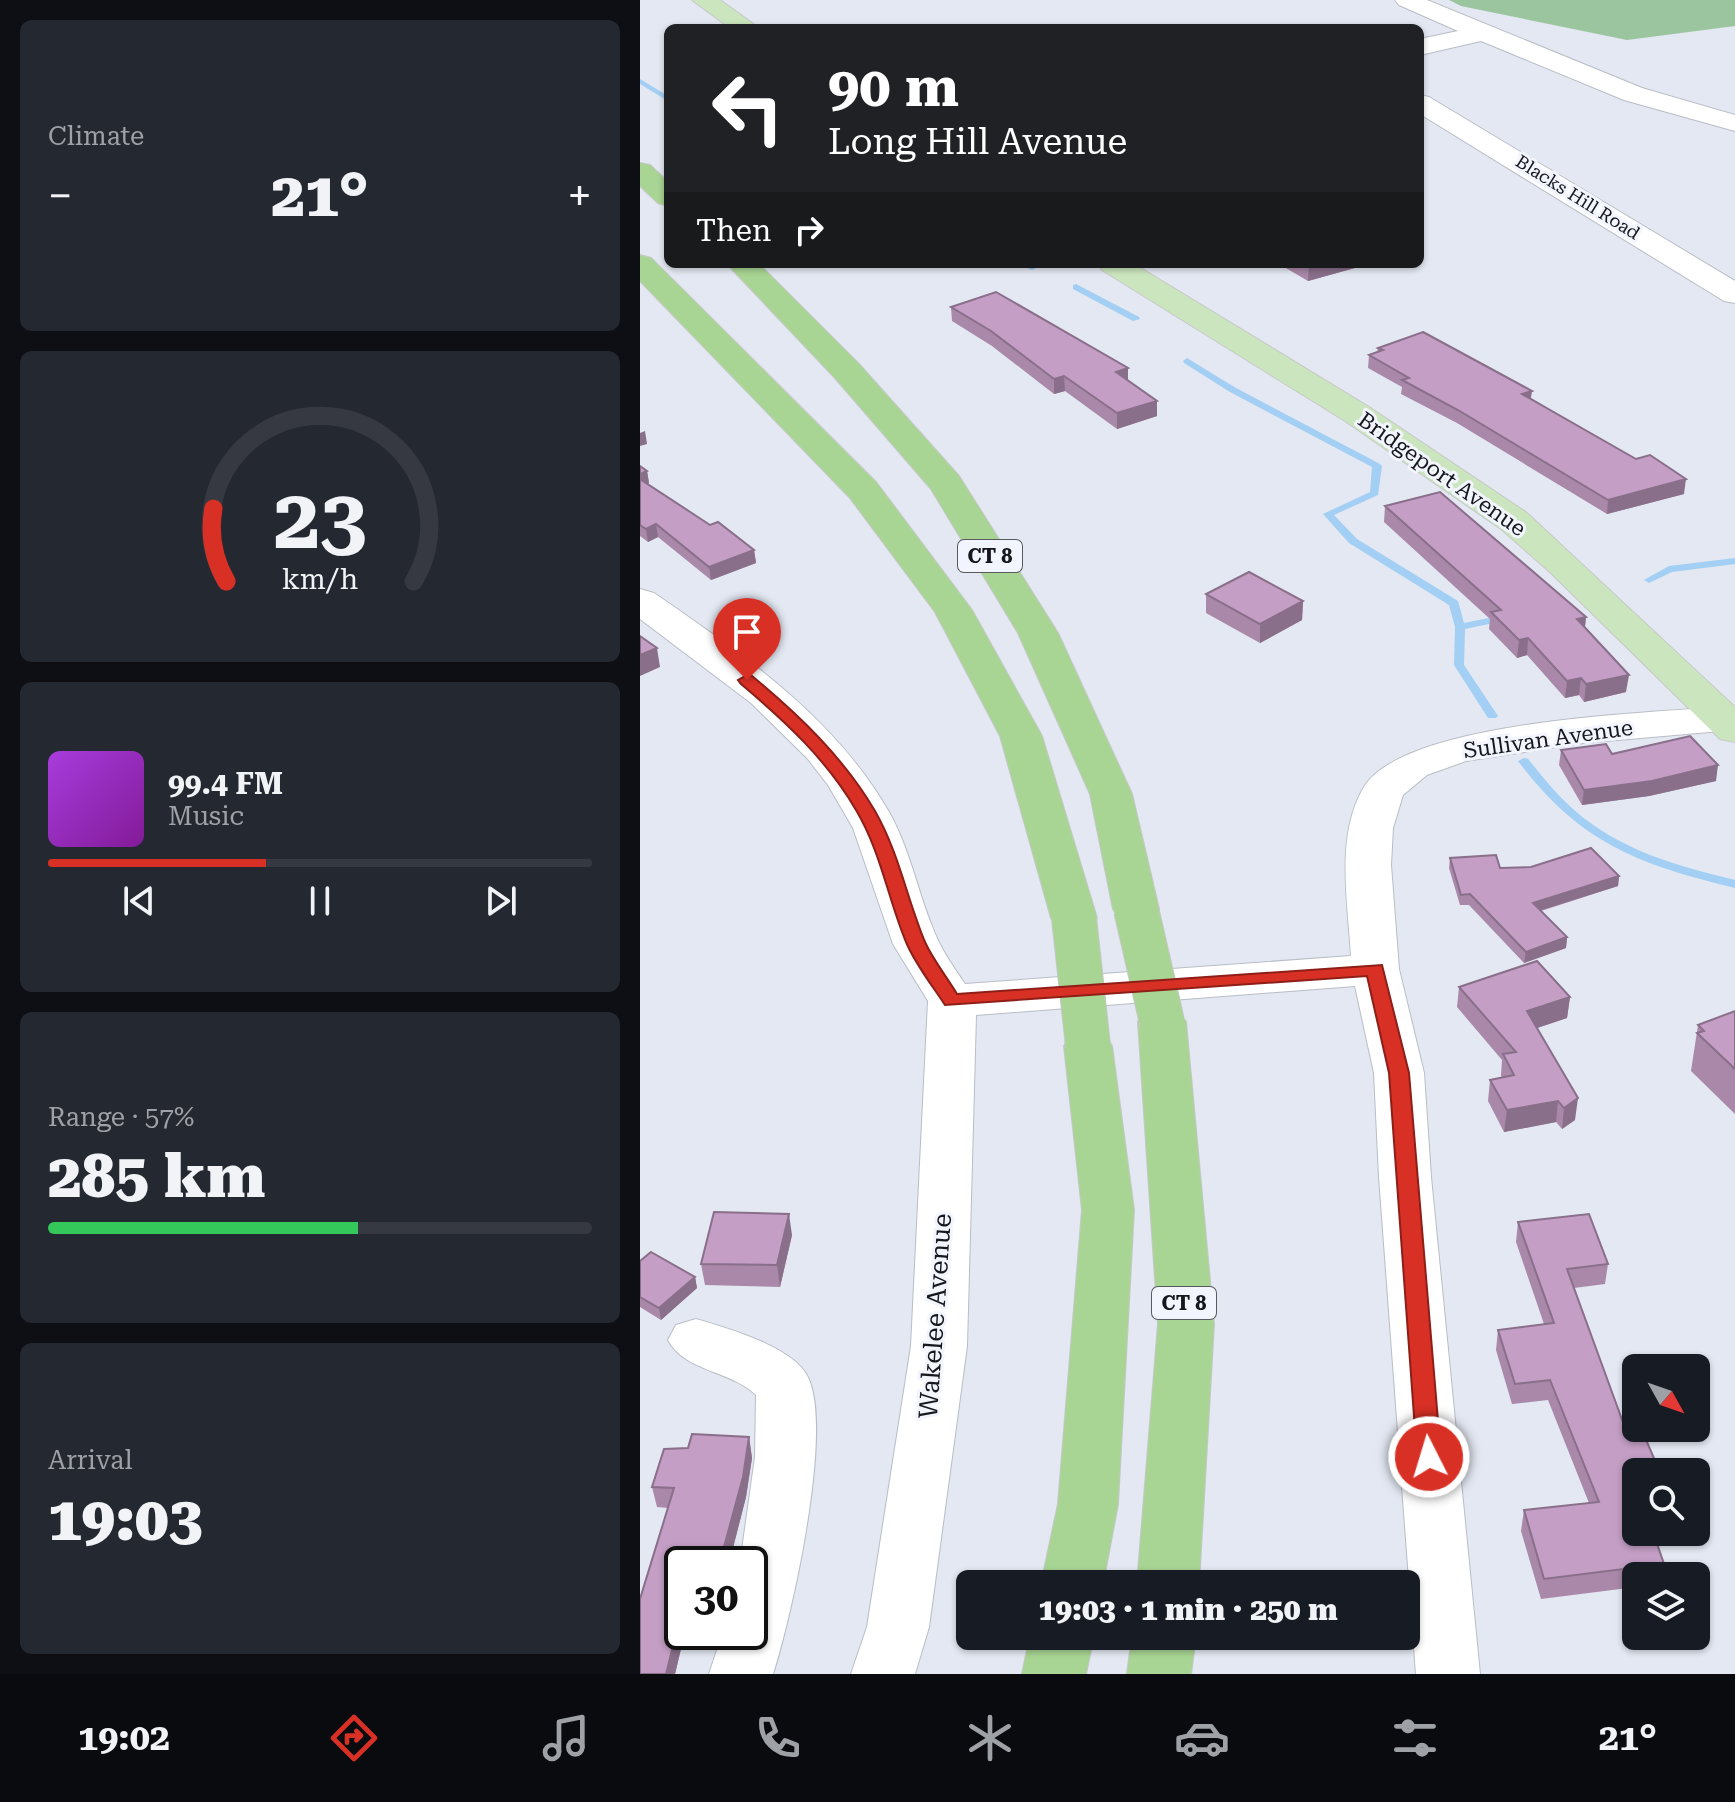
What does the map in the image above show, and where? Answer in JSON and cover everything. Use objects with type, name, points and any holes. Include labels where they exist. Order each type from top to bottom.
[{"type":"highway","points":[[640,171],[664,193]]},
{"type":"highway","name":"CT 8","points":[[640,264],[863,490],[953,610],[1021,736],[1074,918],[1108,1210],[1088,1504],[1075,1570]]},
{"type":"highway","name":"CT 8","points":[[746,268],[847,371],[946,484],[1038,633],[1111,794],[1162,1022],[1186,1324],[1169,1570]]},
{"type":"highway","points":[[640,309],[863,490]]},
{"type":"highway","points":[[1054,1674],[1059,1650]]},
{"type":"highway","points":[[1159,1674],[1162,1650]]},
{"type":"main road","points":[[704,0],[741,24]]},
{"type":"main road","name":"Bridgeport Avenue","points":[[1120,268],[1357,414],[1514,521],[1728,725]]},
{"type":"street","points":[[1407,0],[1633,94],[1735,123]]},
{"type":"street","points":[[1424,46],[1483,33]]},
{"type":"street","name":"Blacks Hill Road","points":[[1424,105],[1735,294]]},
{"type":"street","points":[[640,601],[723,661],[782,709],[834,765],[866,811],[891,864],[916,944],[952,1001],[1375,969],[1399,1073],[1405,1177],[1448,1674]]},
{"type":"street","name":"Sullivan Avenue","points":[[1375,969],[1369,865],[1371,828],[1384,789],[1412,766],[1459,750],[1583,731],[1728,725]]},
{"type":"street","name":"Wakelee Avenue","points":[[883,1674],[898,1627],[939,1346],[952,1001]]},
{"type":"street","points":[[696,1340],[765,1369],[784,1387],[786,1457],[755,1638],[741,1674]]},
{"type":"green space","points":[[1449,0],[1735,0],[1735,26],[1627,40],[1461,6]]},
{"type":"building","points":[[996,292],[1128,368],[1116,372],[1157,401],[1117,413],[1064,376],[1054,379],[991,331],[951,307]]},
{"type":"building","points":[[1423,332],[1532,391],[1522,394],[1636,459],[1650,455],[1686,479],[1608,500],[1402,380],[1409,378],[1369,355],[1383,350],[1378,348]]},
{"type":"building","points":[[640,479],[710,525],[718,522],[754,550],[709,567],[656,524],[646,529],[640,525]]},
{"type":"building","points":[[1440,492],[1586,617],[1577,619],[1629,675],[1586,684],[1581,678],[1567,681],[1528,638],[1519,640],[1491,612],[1501,610],[1385,506]]},
{"type":"building","points":[[1249,572],[1303,601],[1260,624],[1206,594]]},
{"type":"building","points":[[640,636],[657,648],[640,655]]},
{"type":"building","points":[[1690,736],[1718,765],[1652,781],[1584,790],[1561,750],[1606,744],[1612,754]]},
{"type":"building","points":[[1591,848],[1619,876],[1533,903],[1567,937],[1526,952],[1470,894],[1461,895],[1450,858],[1496,855],[1500,868],[1531,867]]},
{"type":"building","points":[[1537,961],[1570,997],[1527,1011],[1578,1098],[1564,1108],[1558,1101],[1507,1110],[1490,1080],[1514,1075],[1503,1054],[1516,1052],[1459,987]]},
{"type":"building","points":[[1735,1011],[1735,1069],[1697,1033],[1704,1031],[1698,1025]]},
{"type":"building","points":[[714,1212],[789,1214],[777,1265],[701,1264]]},
{"type":"building","points":[[1589,1214],[1608,1264],[1567,1269],[1622,1420],[1622,1442],[1647,1442],[1654,1458],[1622,1458],[1622,1546],[1658,1546],[1663,1562],[1622,1562],[1622,1569],[1544,1579],[1524,1510],[1599,1502],[1550,1380],[1515,1384],[1498,1330],[1554,1323],[1518,1222]]},
{"type":"building","points":[[651,1252],[695,1277],[659,1308],[640,1297],[640,1261]]},
{"type":"building","points":[[692,1434],[749,1437],[743,1477],[724,1546],[664,1546],[664,1650],[672,1650],[666,1674],[640,1674],[640,1599],[674,1488],[652,1487],[664,1449],[688,1448]]},
{"type":"waterway","points":[[640,81],[664,96]]},
{"type":"waterway","points":[[1076,287],[1136,319]]},
{"type":"waterway","points":[[1187,361],[1233,390],[1377,466],[1375,493],[1328,514],[1353,541],[1454,603],[1460,627]]},
{"type":"waterway","points":[[1649,580],[1669,569],[1735,561]]},
{"type":"waterway","points":[[1460,627],[1504,618]]},
{"type":"waterway","points":[[1460,627],[1459,665],[1492,716]]},
{"type":"waterway","points":[[1524,761],[1569,811],[1616,845],[1670,867],[1735,884]]},
{"type":"route","points":[[747,680],[793,719],[834,765],[866,811],[891,864],[916,944],[952,1001],[1375,969],[1399,1073],[1429,1457]]}]
